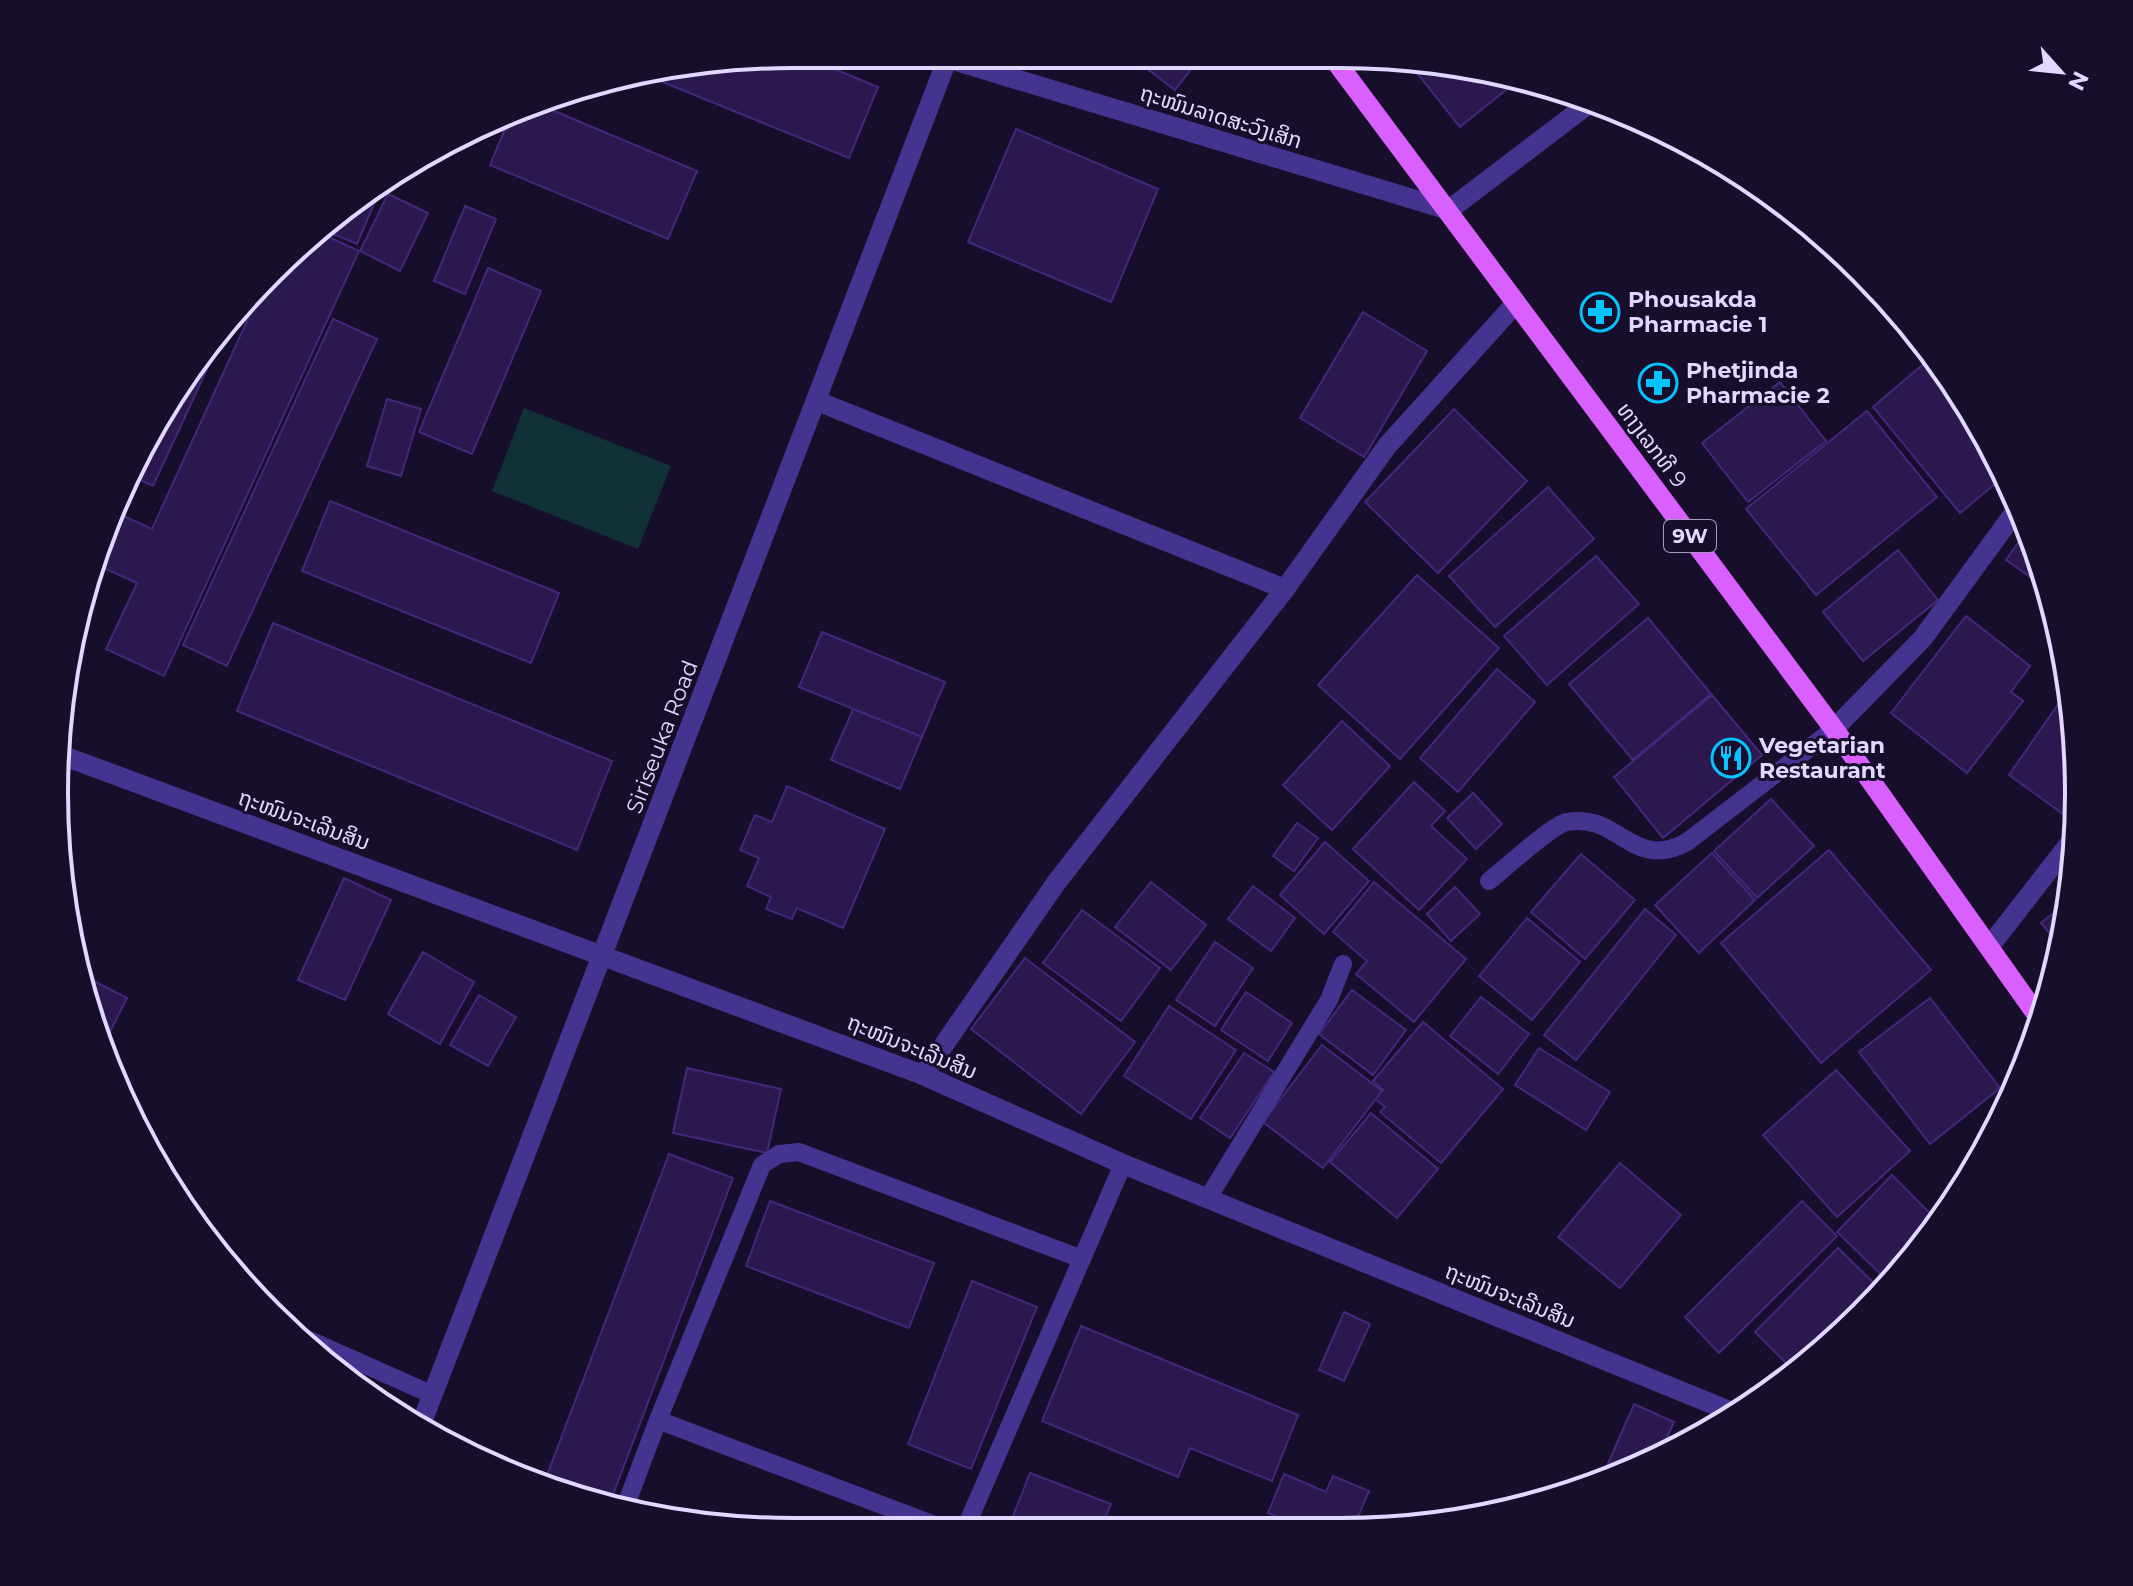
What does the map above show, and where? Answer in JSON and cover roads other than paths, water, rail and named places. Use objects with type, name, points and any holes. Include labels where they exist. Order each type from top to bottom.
[{"type":"main road","name":"ທາງເລກທີ 9","points":[[1341,68],[1834,729],[2032,1008]]},
{"type":"street","name":"Siriseuka Road","points":[[424,1417],[817,401],[936,68]]},
{"type":"street","name":"ຖະໜົນລາດສະວົງເສິກ","points":[[977,68],[1449,210]]},
{"type":"street","points":[[1449,210],[1581,109]]},
{"type":"street","points":[[923,1075],[1056,883],[1285,589],[1387,446],[1516,303]]},
{"type":"street","points":[[817,401],[1285,589]]},
{"type":"street","points":[[1834,729],[1923,638],[2011,518]]},
{"type":"street","name":"ຖະໜົນຈະເລີນສິນ","points":[[69,758],[923,1075],[1123,1164],[1723,1408]]},
{"type":"street","points":[[1989,947],[2062,854]]},
{"type":"lane","points":[[1489,881],[1565,822],[1597,822],[1630,844],[1650,852],[1669,852],[1834,729]]},
{"type":"lane","points":[[1208,1198],[1329,1000],[1343,964]]},
{"type":"lane","points":[[628,1498],[762,1165],[779,1154],[799,1152],[1082,1259]]},
{"type":"lane","points":[[970,1518],[1123,1164]]},
{"type":"lane","points":[[327,1348],[433,1395]]},
{"type":"lane","points":[[658,1420],[916,1518]]},
{"type":"place","name":"Phousakda Pharmacie 1","points":[[1600,312]]},
{"type":"place","name":"Phetjinda Pharmacie 2","points":[[1658,383]]},
{"type":"place","name":"Vegetarian Restaurant","points":[[1731,758]]}]
